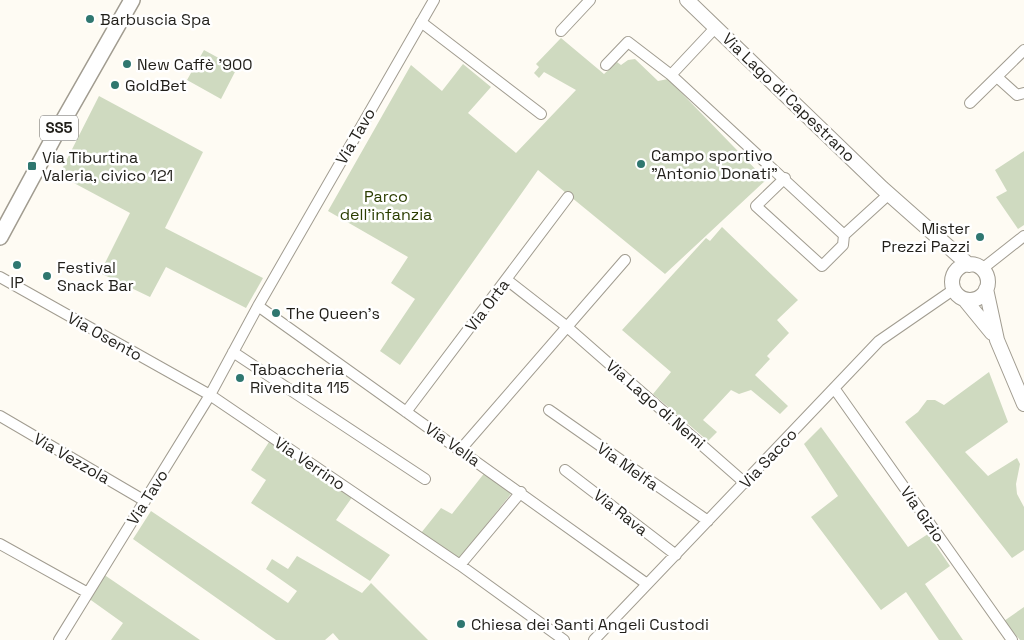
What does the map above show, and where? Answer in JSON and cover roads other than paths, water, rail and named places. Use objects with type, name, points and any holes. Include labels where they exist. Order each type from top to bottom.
[{"type":"main road","name":"SS5","points":[[0,237],[132,0]]},
{"type":"main road","name":"Via Lago di Capestrano","points":[[687,0],[889,194],[942,241],[976,267]]},
{"type":"main road","name":"Via Lago di Capestrano","points":[[942,241],[955,273]]},
{"type":"main road","points":[[997,340],[965,300],[954,290],[952,278],[959,268],[976,267],[987,279],[986,290],[997,340],[1024,404]]},
{"type":"main road","points":[[965,300],[980,297],[986,290]]},
{"type":"street","name":"Via Tavo","points":[[59,640],[210,395],[258,306],[434,0]]},
{"type":"street","points":[[561,31],[590,0]]},
{"type":"street","points":[[421,22],[541,114]]},
{"type":"street","points":[[671,75],[716,26]]},
{"type":"street","points":[[606,65],[628,42],[671,75],[785,178],[844,235]]},
{"type":"street","points":[[970,103],[1024,50]]},
{"type":"street","points":[[996,77],[1017,95],[1024,93]]},
{"type":"street","points":[[785,178],[756,206],[822,266],[843,245],[844,235],[889,194]]},
{"type":"street","name":"Via Orta","points":[[406,412],[568,197]]},
{"type":"street","points":[[976,267],[1024,236]]},
{"type":"street","points":[[461,449],[625,260]]},
{"type":"street","name":"Via Osento","points":[[0,277],[210,395]]},
{"type":"street","name":"Via Lago di Nemi","points":[[507,280],[566,326],[746,483]]},
{"type":"street","name":"Via Sacco","points":[[594,640],[746,483],[879,341],[954,290]]},
{"type":"street","name":"Via Vella","points":[[258,306],[461,449],[647,584]]},
{"type":"street","points":[[233,352],[425,479]]},
{"type":"street","name":"Via Gizio","points":[[834,388],[1012,640]]},
{"type":"street","name":"Via Verrino","points":[[210,395],[411,532],[564,640]]},
{"type":"street","name":"Via Melfa","points":[[549,410],[708,522]]},
{"type":"street","name":"Via Vezzola","points":[[0,416],[145,501]]},
{"type":"street","name":"Via Rava","points":[[565,470],[676,555]]},
{"type":"street","points":[[460,566],[521,492]]},
{"type":"street","points":[[0,544],[88,593]]},
{"type":"place","name":"Barbuscia Spa","points":[[90,19]]},
{"type":"place","name":"New Caffè '900","points":[[127,64]]},
{"type":"place","name":"GoldBet","points":[[115,85]]},
{"type":"place","name":"Campo sportivo \"Antonio Donati\"","points":[[641,164]]},
{"type":"place","name":"Via Tiburtina Valeria, civico 121","points":[[32,166]]},
{"type":"place","name":"Mister Prezzi Pazzi","points":[[980,237]]},
{"type":"place","name":"IP","points":[[17,265]]},
{"type":"place","name":"Festival Snack Bar","points":[[47,276]]},
{"type":"place","name":"The Queen's","points":[[276,313]]},
{"type":"place","name":"Tabaccheria Rivendita 115","points":[[240,378]]},
{"type":"place","name":"Chiesa dei Santi Angeli Custodi","points":[[461,624]]},
{"type":"park label","name":"Parco dell'infanzia","points":[[386,205]]}]
